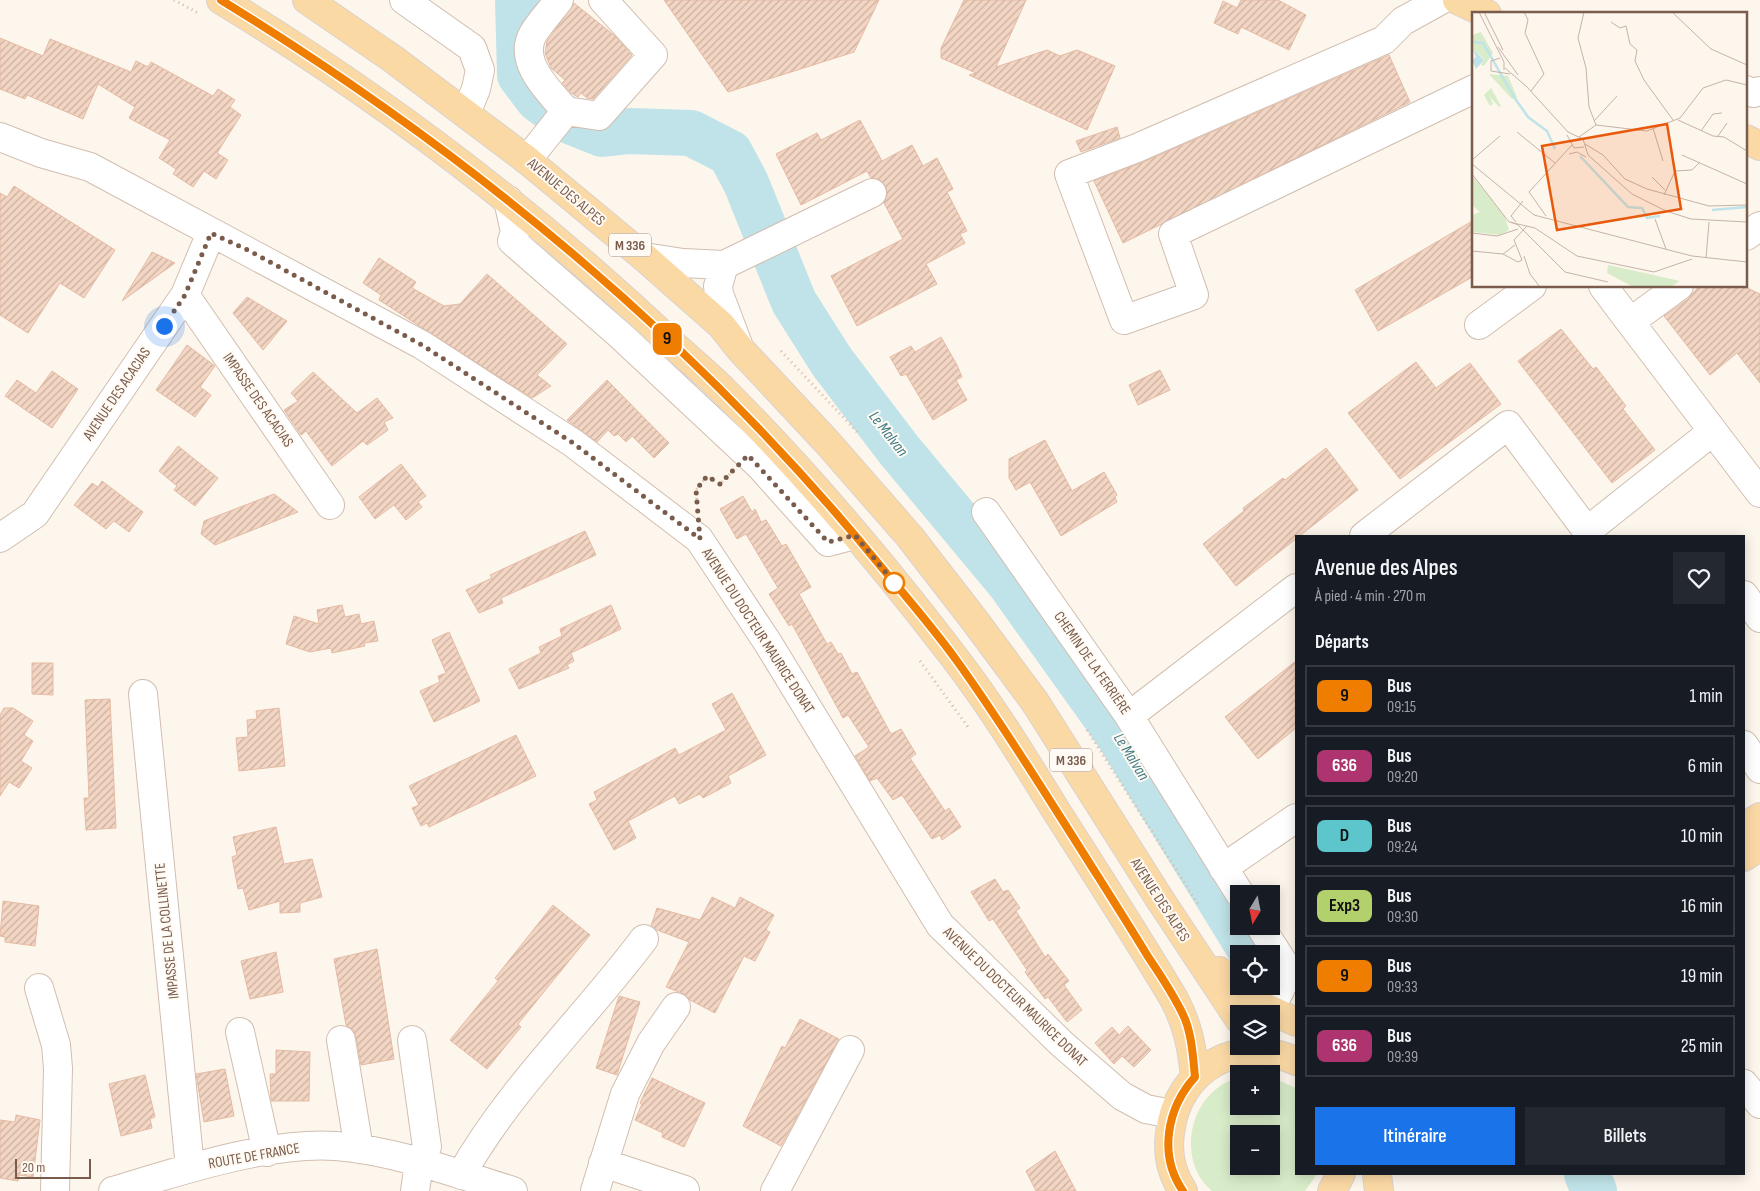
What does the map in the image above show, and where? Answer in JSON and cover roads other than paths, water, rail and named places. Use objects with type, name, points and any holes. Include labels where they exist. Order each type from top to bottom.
[{"type":"main road","name":"M 336","points":[[221,0],[358,88],[508,200],[581,260],[722,389],[784,454],[855,535],[961,666],[1010,737],[1150,959],[1184,1018],[1191,1039],[1195,1077]]},
{"type":"main road","points":[[1457,0],[1483,12]]},
{"type":"main road","name":"AVENUE DES ALPES","points":[[318,3],[526,160],[644,257],[721,324],[740,349],[827,442],[904,530],[975,621],[1036,702],[1190,945],[1245,995],[1247,1005]]},
{"type":"main road","points":[[1748,140],[1760,146]]},
{"type":"main road","points":[[1745,826],[1760,817]]},
{"type":"main road","points":[[1745,856],[1760,846]]},
{"type":"main road","name":"AVENUE DES ALPES","points":[[1280,1019],[1295,1022]]},
{"type":"main road","points":[[1182,1190],[1175,1176],[1168,1148],[1172,1114],[1184,1089],[1195,1077],[1214,1063],[1234,1055]]},
{"type":"main road","points":[[1280,1055],[1295,1061]]},
{"type":"main road","points":[[1377,1175],[1379,1191]]},
{"type":"street","points":[[404,0],[472,48],[480,70],[476,89],[466,113]]},
{"type":"street","points":[[559,0],[532,36],[528,57],[560,118]]},
{"type":"street","points":[[526,160],[560,118],[599,116],[653,55],[603,0]]},
{"type":"street","points":[[1440,0],[1403,21],[1384,40],[1137,148],[1069,174],[1124,320],[1194,295],[1173,234],[1472,90]]},
{"type":"street","points":[[1748,91],[1752,93],[1760,91]]},
{"type":"street","name":"AVENUE DU DOCTEUR MAURICE DONAT","points":[[0,137],[41,153],[90,167],[211,233],[241,246],[422,345],[573,443],[700,539],[768,643],[940,924],[1062,1044],[1122,1096],[1146,1109],[1172,1114]]},
{"type":"street","points":[[644,257],[683,263],[731,262],[872,193]]},
{"type":"street","points":[[508,200],[515,232],[512,242],[620,335],[748,455],[828,542],[855,535]]},
{"type":"street","points":[[1748,235],[1760,226]]},
{"type":"street","name":"AVENUE DES ACACIAS","points":[[0,538],[35,514],[185,295],[211,233]]},
{"type":"street","points":[[731,262],[718,286],[719,294],[740,349]]},
{"type":"street","points":[[1479,325],[1529,288]]},
{"type":"street","points":[[1604,288],[1760,493]]},
{"type":"street","points":[[1630,322],[1676,288]]},
{"type":"street","name":"IMPASSE DES ACACIAS","points":[[185,295],[330,505]]},
{"type":"street","points":[[1365,535],[1508,425],[1587,531],[1713,431]]},
{"type":"street","name":"CHEMIN DE LA FERRIÈRE","points":[[986,512],[1129,716],[1234,885]]},
{"type":"street","points":[[1129,716],[1295,589]]},
{"type":"street","points":[[1745,596],[1760,618]]},
{"type":"street","name":"IMPASSE DE LA COLLINETTE","points":[[144,694],[190,1168]]},
{"type":"street","points":[[1745,746],[1760,769]]},
{"type":"street","points":[[1223,868],[1295,819]]},
{"type":"street","points":[[1263,1005],[1279,995],[1290,970],[1266,935]]},
{"type":"street","points":[[461,1175],[481,1139],[644,939]]},
{"type":"street","points":[[40,988],[56,1045],[58,1068],[56,1191]]},
{"type":"street","points":[[595,1191],[625,1094],[652,1043],[676,1007]]},
{"type":"street","points":[[240,1032],[268,1152]]},
{"type":"street","points":[[341,1040],[359,1149]]},
{"type":"street","points":[[412,1040],[427,1147],[419,1163],[415,1191]]},
{"type":"street","points":[[774,1191],[850,1050]]},
{"type":"street","points":[[1745,1085],[1760,1104]]},
{"type":"street","name":"ROUTE DE FRANCE","points":[[113,1191],[190,1168],[289,1147],[335,1146],[386,1153],[513,1191]]},
{"type":"street","points":[[604,1164],[685,1190]]},
{"type":"waterway","name":"Le Malvan","points":[[518,0],[520,75],[538,99],[567,120],[602,134],[630,131],[691,133],[730,153],[746,183],[794,302],[832,362],[899,450],[1009,582],[1119,736],[1247,945]]},
{"type":"waterway","name":"Le Malvan","points":[[1587,1175],[1594,1191]]}]
